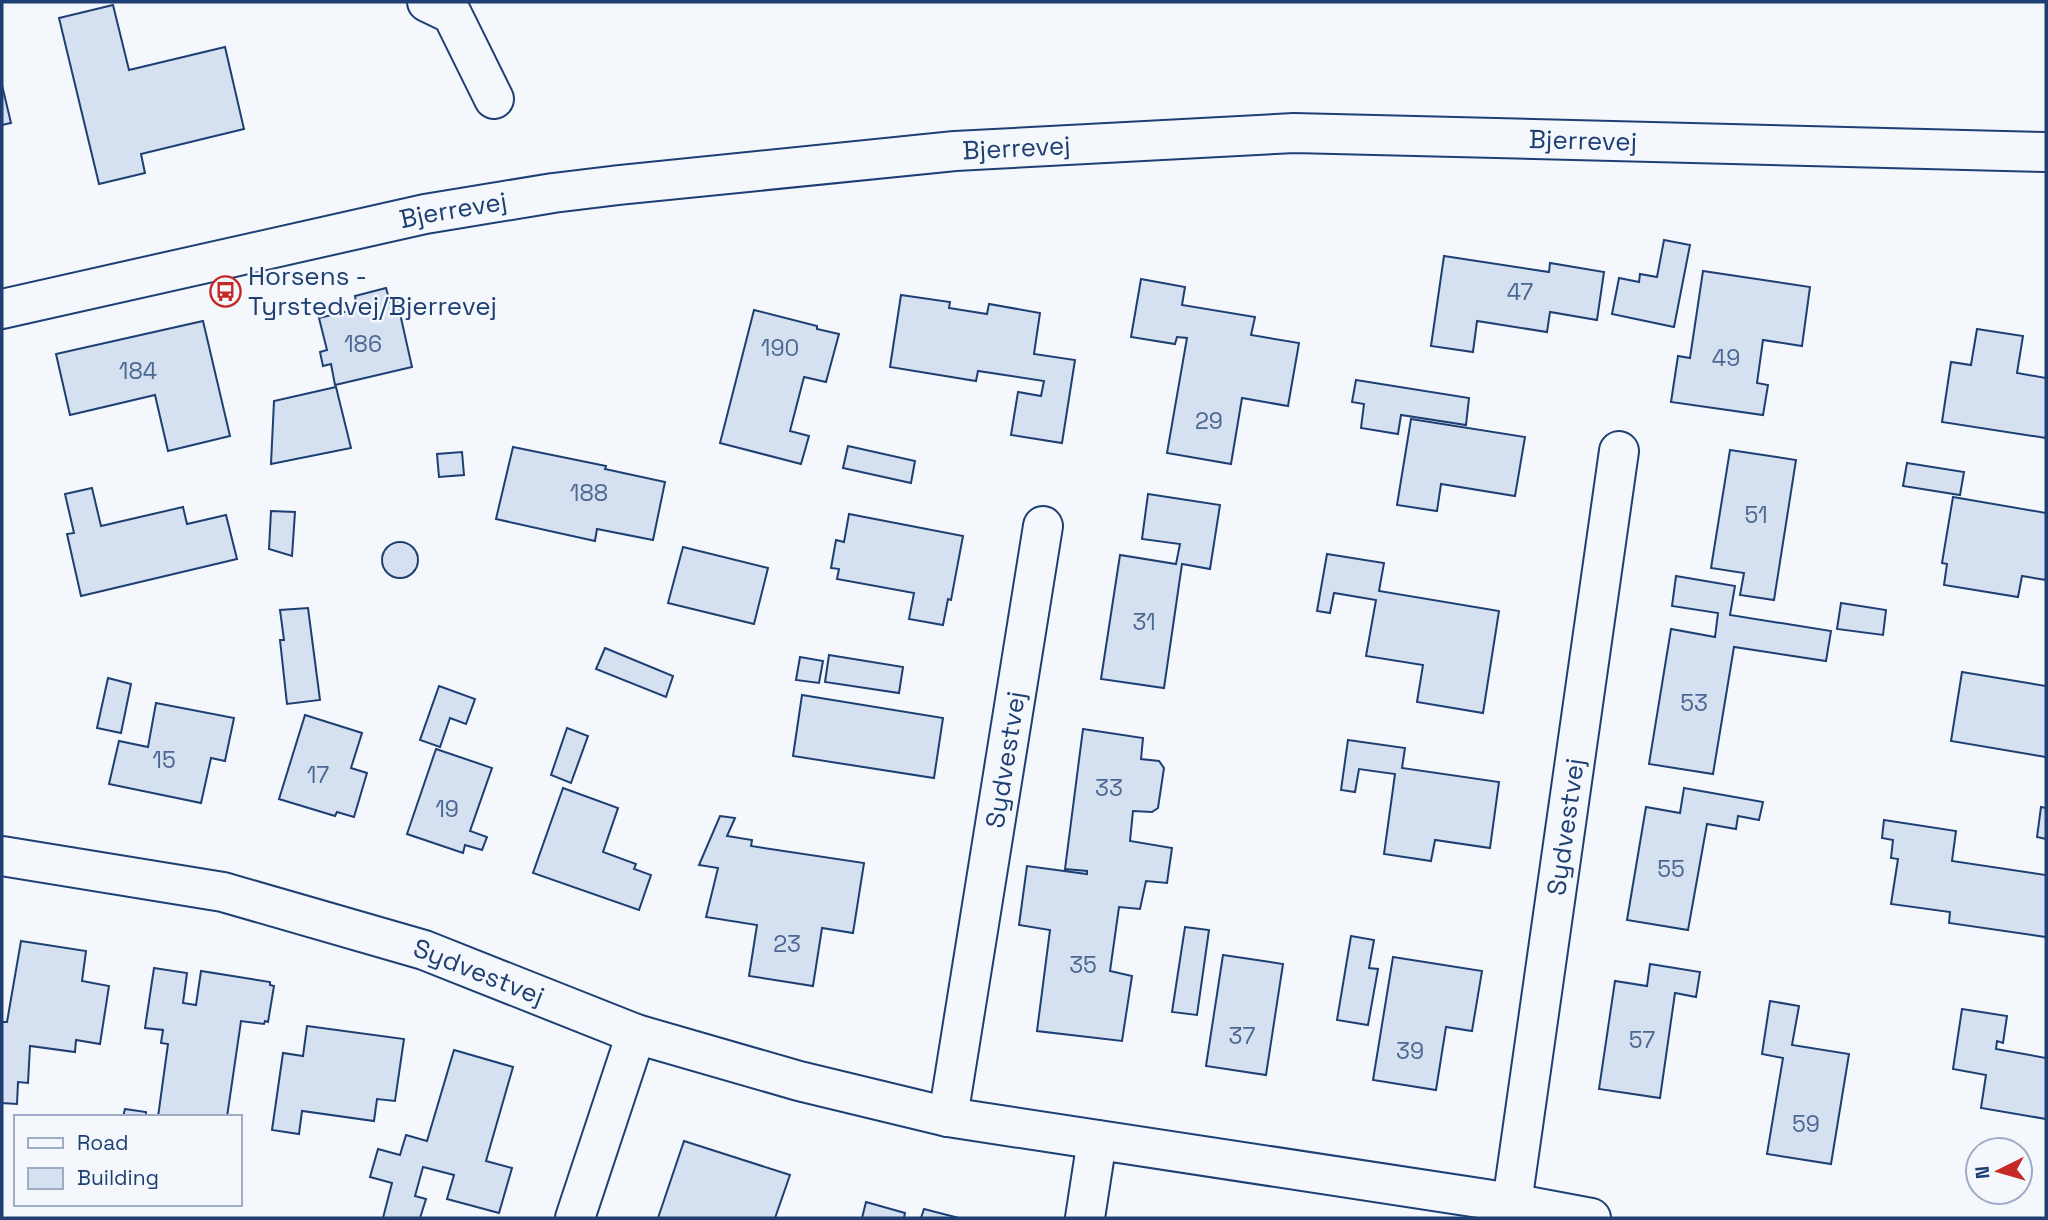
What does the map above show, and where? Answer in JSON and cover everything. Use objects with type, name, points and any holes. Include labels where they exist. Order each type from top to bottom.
[{"type":"street","points":[[426,2],[452,14],[494,99]]},
{"type":"street","name":"Bjerrevej","points":[[2,309],[425,214],[631,183],[955,151],[1294,133],[2046,152]]},
{"type":"street","name":"Sydvestvej","points":[[1511,1203],[1619,452]]},
{"type":"street","name":"Sydvestvej","points":[[948,1118],[1043,526]]},
{"type":"street","name":"Sydvestvej","points":[[2,856],[223,892],[424,950],[636,1034],[799,1081],[948,1118],[1511,1203],[1591,1218]]},
{"type":"street","points":[[575,1218],[636,1034]]},
{"type":"street","points":[[1085,1218],[1097,1140]]},
{"type":"building","points":[[113,5],[129,70],[225,47],[244,129],[141,154],[145,173],[99,184],[59,18]]},
{"type":"building","points":[[2,85],[11,123],[2,125]]},
{"type":"building","points":[[1664,240],[1690,245],[1674,327],[1612,314],[1619,278],[1639,282],[1640,274],[1657,277]]},
{"type":"building","points":[[1444,256],[1549,272],[1550,263],[1604,272],[1597,320],[1550,312],[1547,332],[1477,321],[1473,352],[1431,346]]},
{"type":"building","points":[[1703,271],[1810,287],[1802,346],[1763,340],[1757,383],[1768,385],[1763,415],[1671,402],[1678,356],[1690,358]]},
{"type":"building","points":[[1141,279],[1185,287],[1182,305],[1255,317],[1251,335],[1299,343],[1288,406],[1242,398],[1231,464],[1167,453],[1187,338],[1177,337],[1175,344],[1131,337]]},
{"type":"building","points":[[386,288],[390,302],[397,300],[412,367],[335,385],[331,364],[323,366],[320,352],[327,350],[319,318],[357,309],[355,296]]},
{"type":"building","points":[[901,295],[950,302],[949,308],[987,314],[989,304],[1040,313],[1034,354],[1075,360],[1062,443],[1011,435],[1018,392],[1041,396],[1044,381],[978,371],[976,381],[890,367]]},
{"type":"building","points":[[754,310],[839,334],[826,382],[804,377],[790,431],[809,436],[801,464],[720,443]]},
{"type":"building","points":[[203,321],[230,436],[168,451],[155,395],[70,415],[56,354]]},
{"type":"building","points":[[1977,329],[2023,336],[2017,373],[2046,378],[2046,438],[1942,422],[1951,362],[1971,365]]},
{"type":"building","points":[[1356,380],[1469,398],[1466,425],[1401,415],[1398,434],[1361,428],[1364,404],[1352,402]]},
{"type":"building","points":[[336,387],[351,448],[271,464],[274,401]]},
{"type":"building","points":[[1411,419],[1525,437],[1515,496],[1441,484],[1437,511],[1397,505]]},
{"type":"building","points":[[848,446],[915,461],[911,483],[843,468]]},
{"type":"building","points":[[513,447],[606,466],[605,469],[665,482],[653,540],[597,529],[595,541],[496,519]]},
{"type":"building","points":[[1730,450],[1796,460],[1774,600],[1740,595],[1744,573],[1711,568]]},
{"type":"building","points":[[462,452],[464,475],[439,477],[437,454]]},
{"type":"building","points":[[1907,463],[1964,472],[1960,495],[1903,486]]},
{"type":"building","points":[[92,488],[101,526],[183,507],[187,524],[226,515],[237,559],[81,596],[67,534],[74,533],[65,494]]},
{"type":"building","points":[[1148,494],[1220,505],[1210,569],[1182,564],[1164,688],[1101,679],[1120,555],[1176,564],[1180,544],[1142,539]]},
{"type":"building","points":[[1953,497],[2046,513],[2046,580],[2022,576],[2018,597],[1944,585],[1947,564],[1942,563]]},
{"type":"building","points":[[271,511],[295,512],[292,556],[269,549]]},
{"type":"building","points":[[849,514],[963,536],[951,600],[948,599],[943,625],[909,619],[914,593],[837,579],[839,569],[831,568],[836,540],[844,542]]},
{"type":"building","points":[[400,542],[412,548],[418,560],[412,572],[400,578],[388,572],[382,560],[388,548]]},
{"type":"building","points":[[683,547],[768,568],[754,624],[668,603]]},
{"type":"building","points":[[1327,554],[1384,563],[1379,591],[1499,611],[1483,713],[1417,702],[1423,665],[1366,656],[1376,600],[1334,593],[1330,613],[1317,611]]},
{"type":"building","points":[[1676,576],[1735,586],[1730,615],[1831,631],[1826,661],[1734,647],[1713,774],[1649,764],[1671,629],[1715,637],[1718,613],[1672,606]]},
{"type":"building","points":[[1841,603],[1886,610],[1883,635],[1837,629]]},
{"type":"building","points":[[308,608],[320,700],[287,704],[280,640],[284,640],[280,610]]},
{"type":"building","points":[[605,648],[673,676],[666,697],[596,669]]},
{"type":"building","points":[[829,655],[903,667],[899,693],[825,682]]},
{"type":"building","points":[[800,657],[823,661],[819,683],[796,680]]},
{"type":"building","points":[[1962,672],[2046,686],[2046,757],[1951,741]]},
{"type":"building","points":[[108,678],[131,684],[121,733],[97,728]]},
{"type":"building","points":[[439,686],[475,699],[466,724],[450,718],[440,747],[420,740]]},
{"type":"building","points":[[802,695],[943,718],[934,778],[793,756]]},
{"type":"building","points":[[156,703],[234,718],[225,761],[211,758],[201,803],[109,784],[119,741],[148,747]]},
{"type":"building","points":[[305,715],[362,733],[351,768],[367,773],[354,817],[337,812],[335,816],[279,799]]},
{"type":"building","points":[[567,728],[588,736],[571,783],[551,775]]},
{"type":"building","points":[[1083,729],[1143,738],[1141,759],[1159,761],[1164,768],[1158,808],[1152,812],[1133,811],[1130,841],[1172,848],[1167,883],[1146,881],[1140,909],[1119,907],[1110,971],[1132,976],[1122,1041],[1037,1031],[1050,930],[1019,925],[1027,866],[1087,874],[1087,871],[1065,869]]},
{"type":"building","points":[[1348,740],[1405,748],[1402,768],[1499,782],[1490,848],[1435,840],[1431,861],[1384,854],[1395,774],[1359,769],[1355,792],[1341,790]]},
{"type":"building","points":[[436,749],[492,768],[470,831],[487,837],[482,850],[465,845],[463,853],[407,834]]},
{"type":"building","points":[[563,788],[618,808],[603,852],[636,864],[634,869],[651,875],[639,910],[533,873]]},
{"type":"building","points":[[1684,788],[1763,802],[1759,820],[1738,816],[1736,829],[1707,824],[1688,930],[1627,920],[1646,807],[1680,813]]},
{"type":"building","points":[[2041,807],[2046,808],[2046,839],[2037,837]]},
{"type":"building","points":[[720,816],[735,818],[727,836],[752,840],[751,846],[864,863],[853,933],[822,928],[813,986],[749,976],[757,925],[706,917],[718,868],[699,865]]},
{"type":"building","points":[[1884,820],[1956,831],[1952,861],[2046,875],[2046,937],[1949,923],[1950,912],[1891,904],[1898,859],[1891,858],[1893,840],[1882,838]]},
{"type":"building","points":[[1185,927],[1209,930],[1197,1015],[1172,1012]]},
{"type":"building","points":[[1351,936],[1374,940],[1369,968],[1378,969],[1368,1025],[1337,1020]]},
{"type":"building","points":[[21,941],[86,951],[82,981],[109,986],[100,1044],[76,1040],[75,1052],[30,1046],[28,1083],[18,1082],[17,1104],[2,1103],[2,1022],[7,1022]]},
{"type":"building","points":[[1223,955],[1283,964],[1266,1075],[1206,1066]]},
{"type":"building","points":[[1393,957],[1482,971],[1472,1031],[1446,1027],[1436,1090],[1373,1080]]},
{"type":"building","points":[[1650,964],[1700,972],[1696,997],[1675,993],[1660,1098],[1599,1089],[1615,981],[1647,986]]},
{"type":"building","points":[[154,968],[187,973],[183,1003],[196,1005],[201,971],[270,982],[270,985],[274,986],[268,1022],[265,1021],[264,1024],[241,1021],[227,1115],[158,1115],[168,1044],[161,1043],[163,1030],[145,1028]]},
{"type":"building","points":[[1770,1001],[1799,1006],[1792,1045],[1849,1054],[1831,1164],[1767,1154],[1783,1058],[1762,1054]]},
{"type":"building","points":[[1962,1009],[2007,1016],[2003,1043],[1997,1041],[1996,1049],[2046,1058],[2046,1119],[1981,1108],[1986,1075],[1953,1069]]},
{"type":"building","points":[[307,1026],[404,1039],[395,1101],[377,1099],[374,1121],[302,1111],[299,1134],[272,1130],[283,1053],[303,1056]]},
{"type":"building","points":[[454,1050],[513,1067],[486,1161],[512,1168],[499,1213],[447,1199],[454,1175],[423,1167],[415,1196],[426,1199],[420,1218],[383,1218],[392,1183],[370,1177],[378,1149],[400,1155],[406,1135],[427,1141]]},
{"type":"building","points":[[125,1109],[146,1112],[146,1115],[124,1115]]},
{"type":"building","points":[[684,1141],[790,1175],[775,1218],[658,1218]]},
{"type":"building","points":[[866,1202],[905,1213],[904,1218],[862,1218]]},
{"type":"building","points":[[924,1209],[959,1218],[921,1218]]},
{"type":"place","name":"Horsens - Tyrstedvej/Bjerrevej","points":[[225,291]]}]
